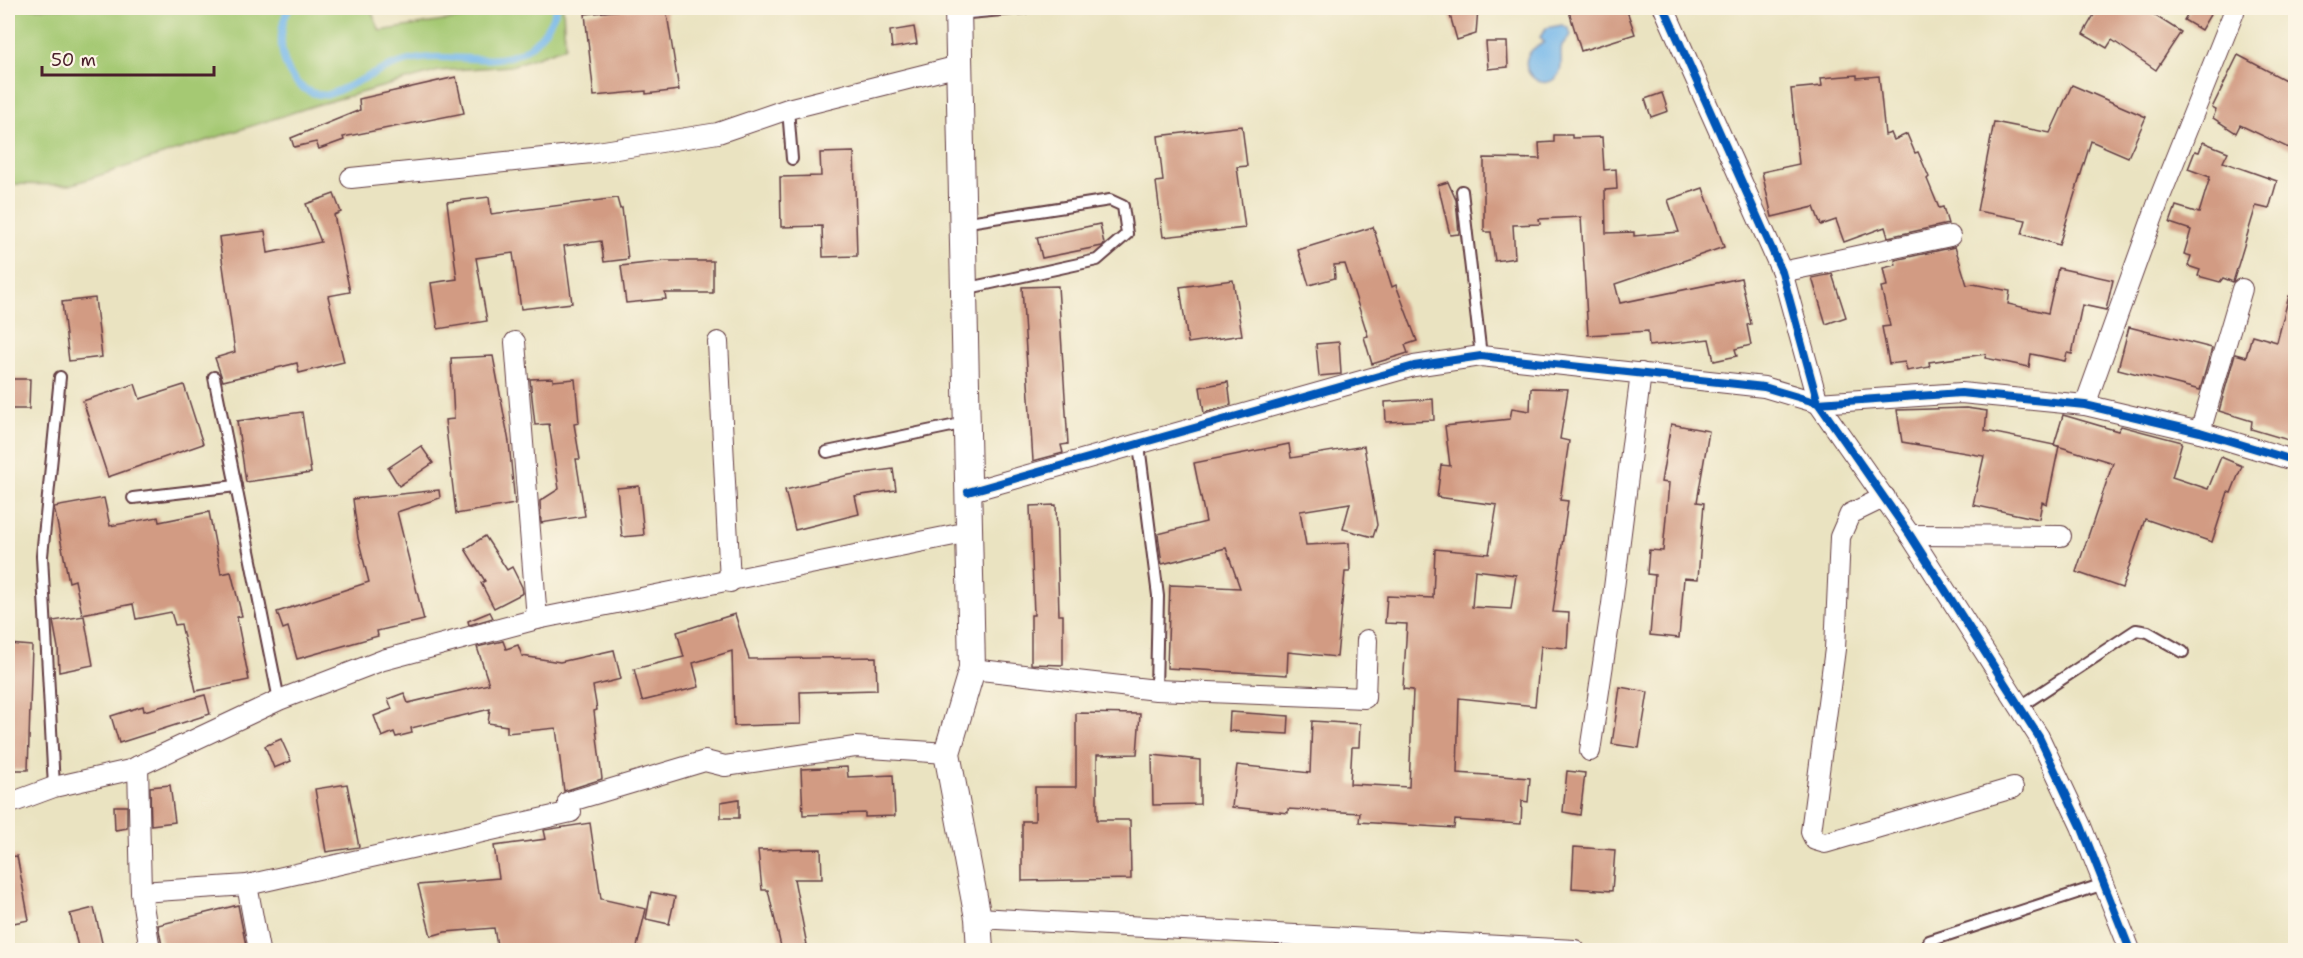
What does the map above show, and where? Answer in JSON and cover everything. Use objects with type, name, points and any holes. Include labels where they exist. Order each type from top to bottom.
[{"type":"street","points":[[1664,8],[1782,272],[1818,403],[1885,497],[2021,706],[2081,826],[2130,951]]},
{"type":"street","points":[[958,11],[962,289],[972,669],[947,753],[978,918],[980,951]]},
{"type":"street","points":[[2085,405],[2160,197],[2234,12]]},
{"type":"street","points":[[351,178],[591,153],[718,133],[788,109],[959,66]]},
{"type":"street","points":[[1782,272],[1950,236]]},
{"type":"street","points":[[2200,432],[2242,289]]},
{"type":"street","points":[[515,342],[537,619]]},
{"type":"street","points":[[718,342],[730,582]]},
{"type":"street","points":[[968,492],[1414,366],[1481,356],[1764,387],[1818,403],[1961,393],[2085,405],[2200,432],[2295,461]]},
{"type":"street","points":[[1590,751],[1612,604],[1641,373]]},
{"type":"street","points":[[1885,497],[1850,514],[1840,537],[1835,649],[1811,832],[1815,840],[1825,843],[2013,788]]},
{"type":"street","points":[[8,804],[54,787],[138,766],[279,700],[383,660],[537,619],[730,582],[969,532]]},
{"type":"street","points":[[1910,535],[2061,536]]},
{"type":"street","points":[[972,669],[1156,690],[1365,698],[1367,640]]},
{"type":"street","points":[[141,892],[247,885],[571,812],[568,802],[705,761],[725,766],[855,747],[947,753]]},
{"type":"street","points":[[138,766],[141,892],[150,951]]},
{"type":"street","points":[[247,885],[260,951]]},
{"type":"street","points":[[978,918],[1355,944],[1575,951]]},
{"type":"lane","points":[[958,11],[1024,8]]},
{"type":"lane","points":[[788,109],[792,159]]},
{"type":"lane","points":[[1462,191],[1481,356]]},
{"type":"lane","points":[[962,223],[1110,200],[1122,206],[1127,234],[1096,260],[962,289]]},
{"type":"lane","points":[[214,376],[279,700]]},
{"type":"lane","points":[[54,787],[42,556],[60,377]]},
{"type":"lane","points":[[827,452],[966,423]]},
{"type":"lane","points":[[1139,445],[1158,596],[1156,690]]},
{"type":"lane","points":[[133,498],[236,486]]},
{"type":"lane","points":[[2021,706],[2136,630],[2148,632],[2183,652]]},
{"type":"lane","points":[[1929,941],[2104,884]]},
{"type":"green space","points":[[8,8],[370,8],[380,31],[525,8],[563,8],[565,47],[511,66],[439,71],[313,106],[70,185],[8,184]]},
{"type":"water","points":[[1562,25],[1569,29],[1571,35],[1562,45],[1559,73],[1553,80],[1540,82],[1529,72],[1526,65],[1527,58],[1532,50],[1544,42],[1540,37],[1546,28]]},
{"type":"building","points":[[666,8],[679,90],[594,96],[585,14]]},
{"type":"building","points":[[1448,8],[1478,8],[1476,34],[1457,40]]},
{"type":"building","points":[[1568,8],[1626,8],[1635,34],[1581,51]]},
{"type":"building","points":[[2098,8],[2143,8],[2181,32],[2156,70],[2112,40],[2107,48],[2083,34]]},
{"type":"building","points":[[2191,8],[2214,8],[2201,30],[2184,20]]},
{"type":"building","points":[[914,27],[917,44],[892,48],[890,31]]},
{"type":"building","points":[[1486,42],[1507,42],[1508,67],[1488,69]]},
{"type":"building","points":[[2238,55],[2295,85],[2295,151],[2240,125],[2236,133],[2213,118],[2216,110],[2212,108]]},
{"type":"building","points":[[1857,75],[1857,78],[1879,76],[1885,135],[1891,133],[1894,140],[1907,134],[1915,153],[1918,152],[1939,208],[1943,207],[1948,224],[1888,237],[1885,227],[1844,242],[1836,220],[1821,225],[1814,207],[1772,217],[1762,172],[1799,164],[1791,89],[1822,86],[1821,78]]},
{"type":"building","points":[[456,77],[464,113],[343,137],[344,140],[319,149],[316,142],[294,147],[291,138],[360,110],[359,99]]},
{"type":"building","points":[[2072,85],[2146,117],[2128,157],[2091,141],[2059,245],[2022,234],[2026,220],[1977,211],[1994,122],[2050,133]]},
{"type":"building","points":[[1662,93],[1668,111],[1651,117],[1645,99]]},
{"type":"building","points":[[1242,126],[1247,166],[1237,167],[1245,228],[1163,237],[1156,182],[1163,181],[1158,136]]},
{"type":"building","points":[[1554,135],[1572,135],[1572,138],[1602,137],[1604,170],[1616,169],[1617,189],[1605,190],[1606,233],[1634,232],[1634,236],[1679,232],[1668,200],[1703,188],[1724,247],[1615,284],[1620,303],[1741,278],[1751,324],[1747,325],[1751,345],[1735,349],[1737,356],[1714,361],[1709,339],[1649,346],[1648,331],[1588,335],[1581,217],[1539,219],[1540,224],[1513,225],[1515,258],[1495,261],[1491,232],[1484,232],[1484,158],[1540,159],[1539,143],[1554,142]]},
{"type":"building","points":[[2203,142],[2228,152],[2223,162],[2277,181],[2269,209],[2256,206],[2233,282],[2223,278],[2220,282],[2198,276],[2200,270],[2188,266],[2191,256],[2184,254],[2191,230],[2170,223],[2176,206],[2199,213],[2210,177],[2188,169],[2195,151],[2199,152]]},
{"type":"building","points":[[854,152],[857,256],[823,257],[822,226],[781,227],[780,177],[821,176],[820,153]]},
{"type":"building","points":[[1448,182],[1456,200],[1459,234],[1450,235],[1438,185]]},
{"type":"building","points":[[334,194],[341,212],[334,215],[350,292],[328,296],[344,362],[299,373],[297,363],[223,381],[215,358],[235,352],[219,237],[265,231],[268,253],[321,242],[306,204]]},
{"type":"building","points":[[489,197],[491,214],[617,198],[620,209],[622,208],[628,259],[604,262],[601,241],[564,246],[572,303],[521,309],[513,253],[476,258],[487,321],[438,329],[431,283],[457,279],[447,202]]},
{"type":"building","points":[[1100,224],[1104,244],[1102,246],[1042,258],[1037,237]]},
{"type":"building","points":[[1373,227],[1392,287],[1396,285],[1417,341],[1405,345],[1408,353],[1372,364],[1364,337],[1368,336],[1345,264],[1334,265],[1335,278],[1309,285],[1298,250]]},
{"type":"building","points":[[1955,247],[1967,285],[1973,284],[2010,291],[2008,304],[2048,313],[2058,268],[2113,280],[2106,310],[2082,305],[2072,354],[2067,353],[2065,361],[2031,354],[2029,367],[1985,358],[1986,354],[1929,362],[1930,367],[1907,371],[1905,362],[1889,364],[1882,327],[1890,326],[1881,287],[1887,286],[1883,268],[1896,265],[1895,260]]},
{"type":"building","points":[[666,261],[713,261],[713,293],[665,293],[666,299],[626,303],[621,266]]},
{"type":"building","points":[[1832,274],[1846,317],[1826,324],[1812,278]]},
{"type":"building","points":[[1233,280],[1242,335],[1188,343],[1180,287]]},
{"type":"building","points":[[1058,286],[1068,444],[1061,445],[1063,453],[1033,461],[1022,287]]},
{"type":"building","points":[[2289,296],[2295,296],[2295,442],[2251,429],[2252,421],[2219,411],[2235,354],[2246,357],[2252,335],[2277,342]]},
{"type":"building","points":[[95,298],[102,357],[69,361],[62,302]]},
{"type":"building","points":[[2129,327],[2212,348],[2200,390],[2118,369]]},
{"type":"building","points":[[1339,342],[1341,374],[1319,376],[1316,344]]},
{"type":"building","points":[[493,356],[509,442],[515,504],[456,514],[445,420],[454,419],[451,358]]},
{"type":"building","points":[[553,378],[553,381],[575,379],[579,423],[574,424],[580,459],[576,459],[585,516],[541,523],[540,501],[559,489],[549,424],[535,425],[530,379]]},
{"type":"building","points":[[8,379],[30,379],[29,409],[8,409]]},
{"type":"building","points":[[1228,382],[1231,405],[1204,413],[1200,387]]},
{"type":"building","points":[[135,384],[140,399],[184,385],[203,444],[108,477],[83,401]]},
{"type":"building","points":[[1531,388],[1568,389],[1560,439],[1569,441],[1560,500],[1568,501],[1553,612],[1569,613],[1567,648],[1541,646],[1535,706],[1459,698],[1457,773],[1530,778],[1528,802],[1522,801],[1521,824],[1455,820],[1454,828],[1359,822],[1360,813],[1288,809],[1288,813],[1232,807],[1237,765],[1310,773],[1312,721],[1360,724],[1359,747],[1352,747],[1350,784],[1409,787],[1413,690],[1403,689],[1407,624],[1385,623],[1387,596],[1433,598],[1435,549],[1489,554],[1497,505],[1437,497],[1441,465],[1450,466],[1445,426],[1510,419],[1512,408],[1530,411]],"holes":[[[1475,570],[1516,575],[1511,609],[1472,607]]]},
{"type":"building","points":[[1433,399],[1434,420],[1386,422],[1385,402]]},
{"type":"building","points":[[1966,408],[1987,411],[1985,431],[2059,446],[2047,504],[2042,502],[2039,519],[1973,505],[1984,456],[1902,442],[1897,410]]},
{"type":"building","points":[[302,412],[311,473],[246,482],[237,421]]},
{"type":"building","points":[[2063,415],[2118,431],[2121,426],[2182,442],[2172,477],[2208,489],[2221,457],[2242,466],[2231,493],[2228,492],[2212,542],[2145,519],[2122,588],[2076,572],[2113,463],[2054,445]]},
{"type":"building","points":[[1671,424],[1709,431],[1697,502],[1704,503],[1698,579],[1684,578],[1679,638],[1650,635],[1655,575],[1647,574],[1649,550],[1663,551],[1669,483],[1661,482]]},
{"type":"building","points":[[1289,444],[1291,458],[1364,446],[1377,525],[1373,537],[1343,529],[1350,503],[1300,511],[1306,545],[1349,543],[1350,572],[1345,572],[1337,657],[1288,652],[1287,675],[1167,668],[1170,585],[1240,588],[1226,548],[1162,564],[1158,534],[1206,522],[1194,463]]},
{"type":"building","points":[[421,446],[433,463],[399,486],[388,468]]},
{"type":"building","points":[[893,469],[896,490],[855,496],[859,514],[795,530],[785,490],[849,475]]},
{"type":"building","points":[[639,486],[644,535],[622,537],[617,488]]},
{"type":"building","points":[[439,490],[440,498],[397,512],[424,620],[377,631],[378,636],[297,659],[288,627],[283,629],[277,612],[369,582],[358,538],[353,499]]},
{"type":"building","points":[[104,498],[110,526],[158,517],[159,522],[209,512],[221,574],[231,572],[242,616],[237,617],[249,680],[196,691],[181,624],[175,625],[171,612],[136,619],[133,604],[82,614],[75,580],[69,582],[54,507]]},
{"type":"building","points":[[1056,505],[1059,615],[1063,615],[1063,665],[1031,664],[1031,615],[1034,615],[1030,506]]},
{"type":"building","points":[[485,536],[507,570],[512,567],[523,593],[494,608],[481,583],[485,581],[465,549]]},
{"type":"building","points":[[490,612],[493,618],[469,625],[468,621]]},
{"type":"building","points":[[735,614],[749,659],[876,657],[877,690],[800,692],[801,724],[734,726],[732,651],[693,663],[699,687],[642,701],[634,669],[684,657],[677,632]]},
{"type":"building","points":[[84,616],[93,665],[59,672],[58,648],[53,621]]},
{"type":"building","points":[[503,641],[506,649],[518,645],[522,656],[560,662],[614,650],[621,679],[593,686],[602,779],[564,791],[556,728],[507,733],[507,726],[488,723],[490,709],[411,728],[412,733],[396,737],[394,732],[382,737],[374,716],[392,709],[388,699],[404,693],[408,703],[489,684],[477,647]]},
{"type":"building","points":[[8,644],[32,646],[28,770],[8,770]]},
{"type":"building","points":[[1620,687],[1648,692],[1639,748],[1612,744]]},
{"type":"building","points":[[205,695],[210,714],[119,743],[111,716],[143,706],[144,711]]},
{"type":"building","points":[[1230,712],[1289,716],[1288,734],[1229,731]]},
{"type":"building","points":[[1076,713],[1140,714],[1137,754],[1097,755],[1097,820],[1130,820],[1131,879],[1022,881],[1022,821],[1035,821],[1035,787],[1076,787]]},
{"type":"building","points":[[281,739],[291,761],[274,768],[265,746]]},
{"type":"building","points":[[1152,755],[1200,760],[1200,804],[1153,805]]},
{"type":"building","points":[[847,767],[848,777],[893,775],[895,816],[865,817],[865,813],[803,815],[801,769]]},
{"type":"building","points":[[1567,771],[1585,773],[1580,815],[1563,812]]},
{"type":"building","points":[[347,784],[359,847],[326,852],[315,789]]},
{"type":"building","points":[[170,785],[175,822],[151,825],[150,787]]},
{"type":"building","points":[[739,799],[739,818],[721,818],[721,802]]},
{"type":"building","points":[[114,806],[127,806],[127,828],[115,830]]},
{"type":"building","points":[[590,823],[601,899],[646,909],[636,951],[498,951],[494,928],[445,932],[431,936],[418,885],[499,878],[494,846],[546,839],[544,830]]},
{"type":"building","points":[[1574,847],[1615,850],[1612,891],[1572,888]]},
{"type":"building","points":[[821,849],[822,879],[794,879],[807,945],[804,945],[805,951],[782,951],[768,890],[762,890],[758,850]]},
{"type":"building","points":[[17,856],[29,920],[8,924],[8,857]]},
{"type":"building","points":[[651,892],[675,897],[669,924],[646,919]]},
{"type":"building","points":[[238,905],[247,951],[163,951],[158,925]]},
{"type":"building","points":[[94,908],[103,947],[79,951],[70,914]]},
{"type":"waterway","points":[[289,8],[281,35],[286,64],[292,76],[301,86],[313,93],[327,95],[407,61],[430,58],[493,59],[511,56],[528,48],[544,33],[557,8]]},
{"type":"cycle path","points":[[1664,8],[1782,272],[1818,403],[1910,535],[2039,737],[2081,826],[2130,950]]},
{"type":"cycle path","points":[[968,492],[1414,366],[1481,356],[1764,387],[1818,403],[1961,393],[2085,405],[2200,432],[2296,461]]}]
